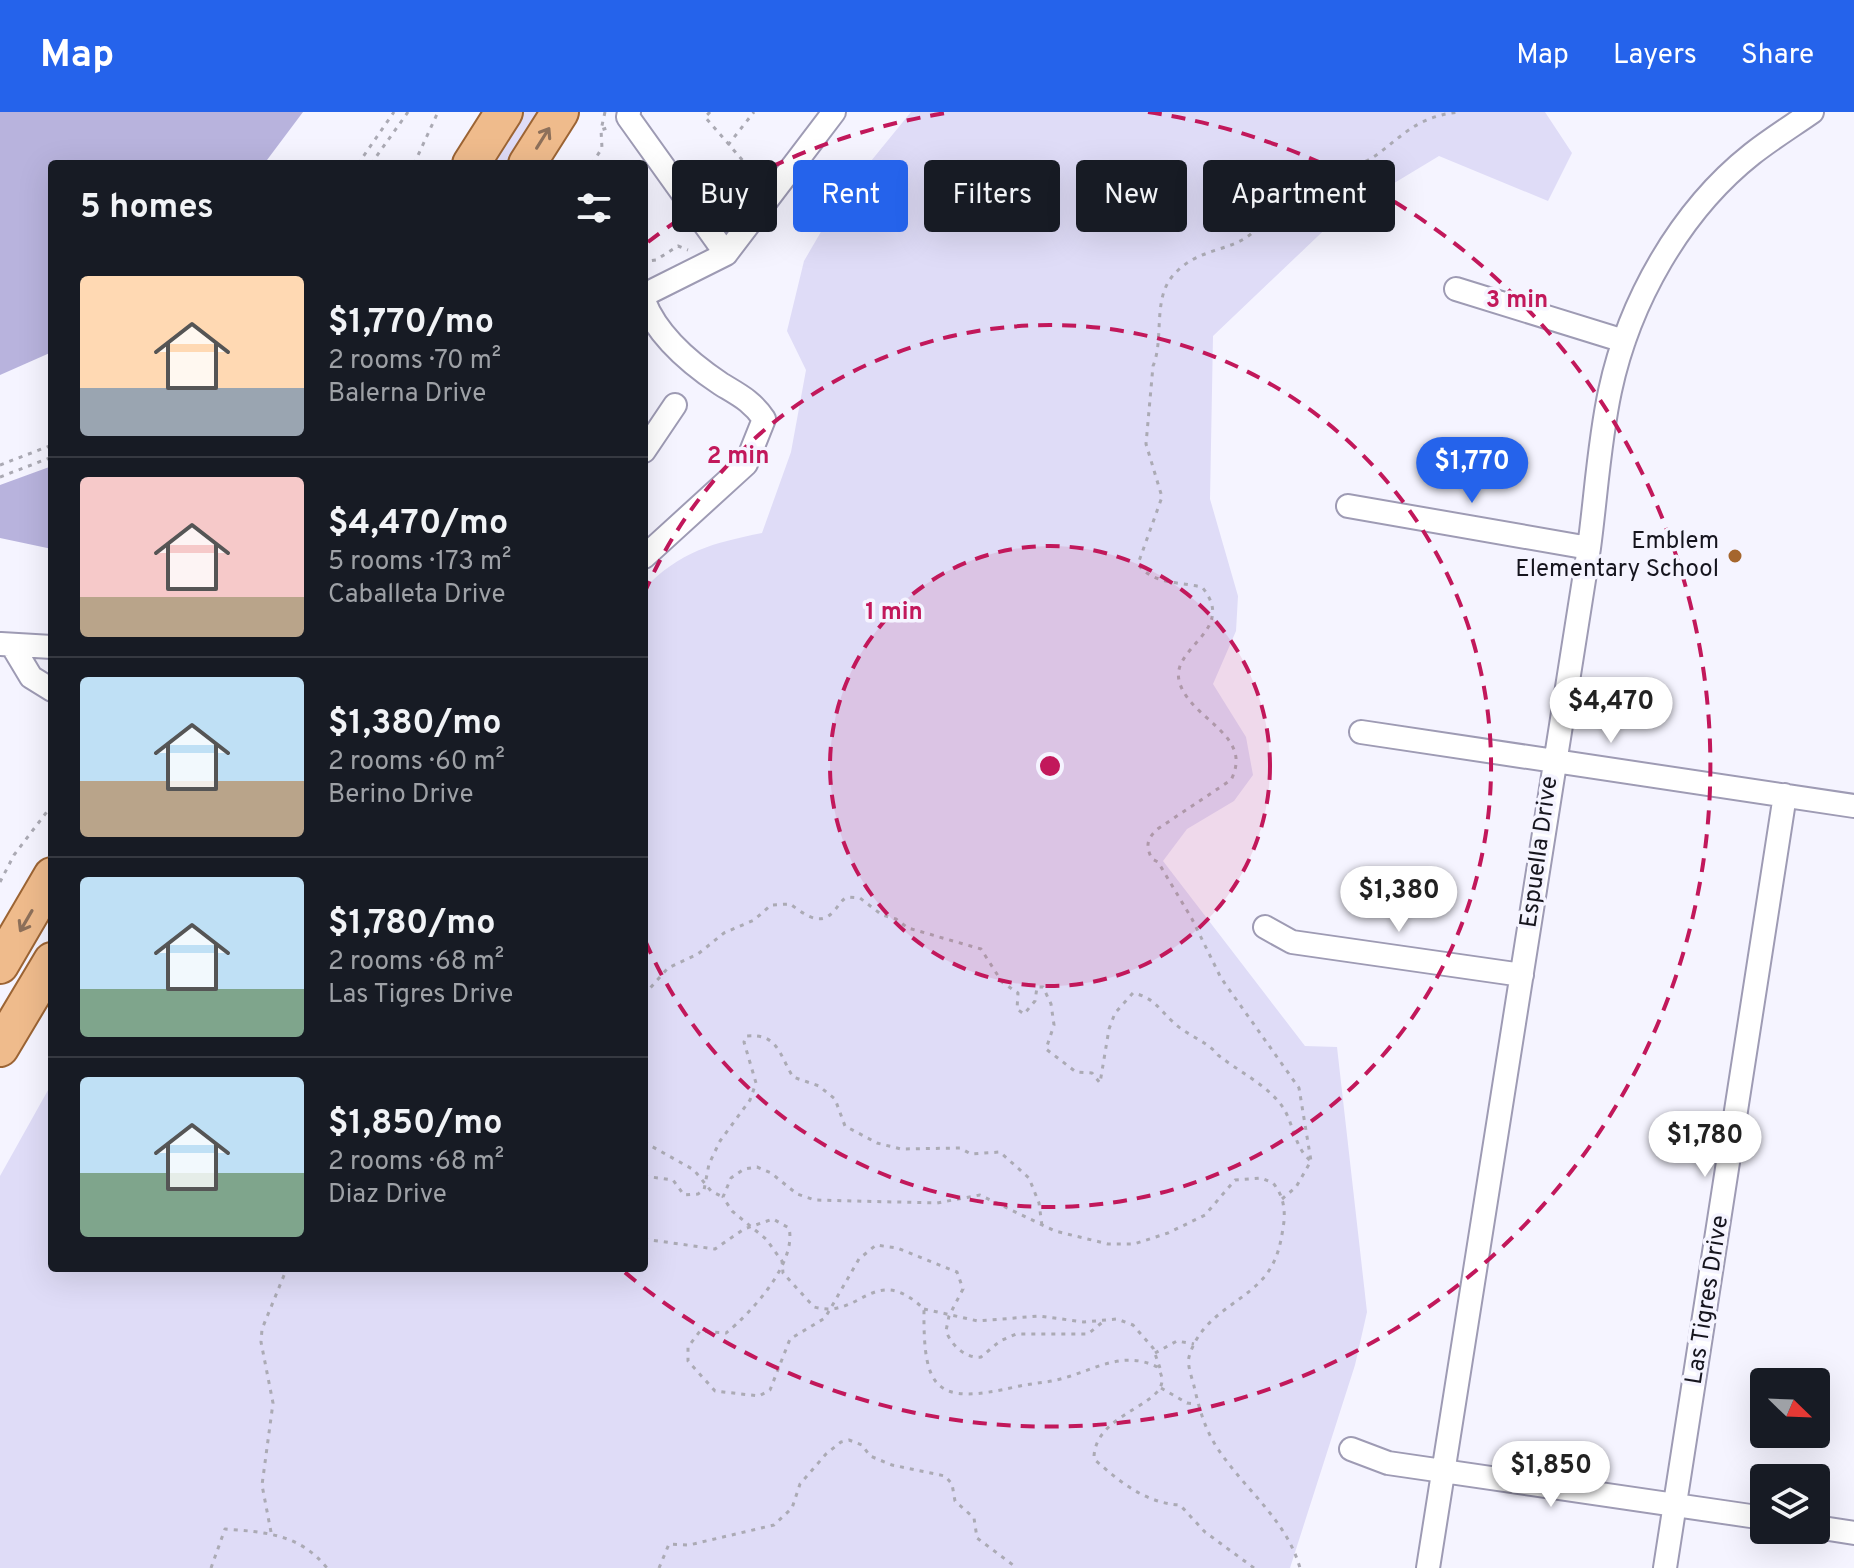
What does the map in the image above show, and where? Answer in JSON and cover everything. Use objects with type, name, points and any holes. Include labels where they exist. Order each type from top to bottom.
[{"type":"main road","points":[[474,160],[504,112]]},
{"type":"main road","points":[[530,160],[560,112]]},
{"type":"main road","points":[[0,965],[48,883]]},
{"type":"main road","points":[[0,1048],[48,968]]},
{"type":"street","points":[[777,190],[834,112]]},
{"type":"street","name":"Espuella Drive","points":[[1428,1568],[1553,759],[1589,548],[1610,391],[1624,341],[1663,259],[1688,221],[1751,155],[1812,112]]},
{"type":"street","points":[[623,119],[628,117],[726,254]]},
{"type":"street","points":[[648,296],[726,254],[744,232]]},
{"type":"street","points":[[1456,289],[1624,341]]},
{"type":"street","points":[[648,304],[675,347],[719,383],[752,401],[764,419],[746,464],[648,552]]},
{"type":"street","points":[[648,445],[675,405]]},
{"type":"street","points":[[1348,506],[1589,548]]},
{"type":"street","points":[[6,646],[48,647]]},
{"type":"street","points":[[6,646],[31,677],[48,688]]},
{"type":"street","points":[[1361,732],[1854,806]]},
{"type":"street","name":"Las Tigres Drive","points":[[1665,1568],[1727,1187],[1785,795]]},
{"type":"street","points":[[1265,927],[1292,942],[1522,975]]},
{"type":"street","points":[[1351,1449],[1388,1463],[1750,1516]]},
{"type":"street","points":[[1830,1529],[1854,1533]]},
{"type":"path","points":[[361,160],[394,112]]},
{"type":"path","points":[[374,160],[408,112]]},
{"type":"path","points":[[416,160],[438,112]]},
{"type":"path","points":[[594,160],[602,148],[601,130],[605,112]]},
{"type":"path","points":[[702,112],[740,160]]},
{"type":"path","points":[[705,117],[710,112]]},
{"type":"path","points":[[728,145],[754,112]]},
{"type":"path","points":[[1282,1199],[1296,1187],[1311,1161],[1299,1088],[1221,978],[1192,919],[1158,862],[1148,852],[1149,836],[1231,780],[1237,768],[1236,749],[1228,736],[1201,715],[1181,687],[1177,672],[1185,657],[1208,631],[1213,612],[1211,598],[1202,587],[1145,574],[1138,564],[1162,497],[1146,444],[1153,366],[1158,355],[1156,342],[1165,289],[1171,279],[1186,263],[1248,238],[1257,228],[1277,180],[1286,169],[1297,165],[1333,170],[1349,168],[1366,161],[1403,132],[1433,114],[1460,112]]},
{"type":"path","points":[[601,130],[623,119]]},
{"type":"path","points":[[648,260],[656,260],[678,246],[696,251]]},
{"type":"path","points":[[0,465],[48,447]]},
{"type":"path","points":[[0,477],[48,459]]},
{"type":"path","points":[[0,882],[14,855],[48,810]]},
{"type":"path","points":[[648,990],[668,968],[698,954],[724,933],[754,920],[771,905],[790,904],[800,913],[815,919],[829,916],[847,897],[860,898],[882,915],[896,919],[908,928],[981,949],[1002,982],[1018,993],[1017,1009],[1024,1014],[1035,1001],[1037,987],[1043,987],[1054,1025],[1045,1042],[1046,1049],[1076,1072],[1086,1071],[1100,1083],[1102,1054],[1115,1013],[1133,993],[1153,1000],[1174,1024],[1212,1047],[1218,1055],[1272,1094],[1284,1108],[1303,1155],[1311,1161]]},
{"type":"path","points":[[648,1177],[673,1180],[684,1195],[691,1196],[704,1190],[709,1164],[720,1141],[750,1100],[756,1083],[744,1042],[746,1036],[755,1035],[772,1039],[779,1046],[793,1077],[819,1086],[835,1099],[845,1126],[877,1143],[911,1150],[960,1148],[971,1154],[1000,1152],[1029,1178],[1039,1203],[1042,1226]]},
{"type":"path","points":[[648,1144],[694,1170],[717,1196],[723,1197],[732,1211],[766,1239],[800,1295],[814,1307],[832,1309],[890,1289],[906,1293],[924,1309],[978,1321],[1039,1316],[1084,1322],[1117,1319],[1133,1325],[1155,1353],[1162,1374],[1161,1388],[1152,1400],[1109,1424],[1097,1438],[1094,1459],[1142,1496],[1160,1504],[1180,1505],[1205,1532],[1254,1568]]},
{"type":"path","points":[[723,1197],[731,1178],[744,1169],[757,1167],[771,1173],[797,1194],[815,1200],[937,1203],[980,1195],[1042,1226],[1108,1244],[1134,1244],[1205,1215],[1235,1180],[1261,1178],[1273,1183],[1282,1199],[1285,1219],[1280,1247],[1270,1270],[1255,1286],[1226,1305],[1194,1344],[1188,1360],[1199,1405],[1217,1448],[1288,1536],[1300,1568]]},
{"type":"path","points":[[648,1240],[715,1249],[750,1227],[773,1219],[785,1223],[791,1245],[782,1266],[732,1329],[721,1335],[700,1331],[691,1340],[688,1361],[710,1388],[753,1396],[766,1394],[790,1339],[820,1324],[832,1309],[862,1254],[870,1247],[885,1245],[957,1272],[963,1289],[949,1316],[948,1337],[966,1354],[976,1358],[1007,1336],[1047,1331],[1088,1334],[1105,1320]]},
{"type":"path","points":[[271,1532],[262,1467],[273,1403],[261,1342],[262,1329],[285,1272]]},
{"type":"path","points":[[924,1309],[927,1358],[937,1383],[946,1392],[964,1397],[1062,1379],[1121,1359],[1147,1362],[1162,1374]]},
{"type":"path","points":[[1155,1353],[1177,1341],[1194,1344]]},
{"type":"path","points":[[1161,1388],[1187,1403],[1199,1405]]},
{"type":"path","points":[[659,1568],[669,1544],[689,1545],[774,1525],[792,1508],[800,1484],[826,1454],[841,1442],[849,1440],[862,1445],[870,1456],[892,1465],[945,1476],[952,1484],[955,1501],[974,1518],[973,1528],[977,1538],[1017,1568]]},
{"type":"path","points":[[211,1568],[225,1529],[271,1532],[298,1541],[327,1568]]},
{"type":"shaded area","points":[[0,112],[303,112],[267,160],[48,160],[48,354],[0,375]]},
{"type":"shaded area","points":[[524,112],[537,112],[508,160],[494,160]]},
{"type":"shaded area","points":[[911,112],[1545,112],[1572,153],[1548,201],[1439,156],[1395,183],[1395,160],[1203,160],[1203,232],[1322,232],[1213,336],[1210,499],[1238,596],[1236,631],[1213,684],[1246,737],[1253,775],[1234,801],[1187,829],[1163,861],[1305,1046],[1337,1047],[1367,1312],[1355,1365],[1290,1568],[0,1568],[0,1176],[48,1090],[48,1272],[648,1272],[648,585],[698,550],[762,533],[791,452],[806,370],[787,331],[804,261],[821,232],[908,232],[908,160],[872,160]]},
{"type":"shaded area","points":[[48,467],[48,548],[0,538],[0,485]]},
{"type":"place","name":"Emblem Elementary School","points":[[1735,556]]}]
